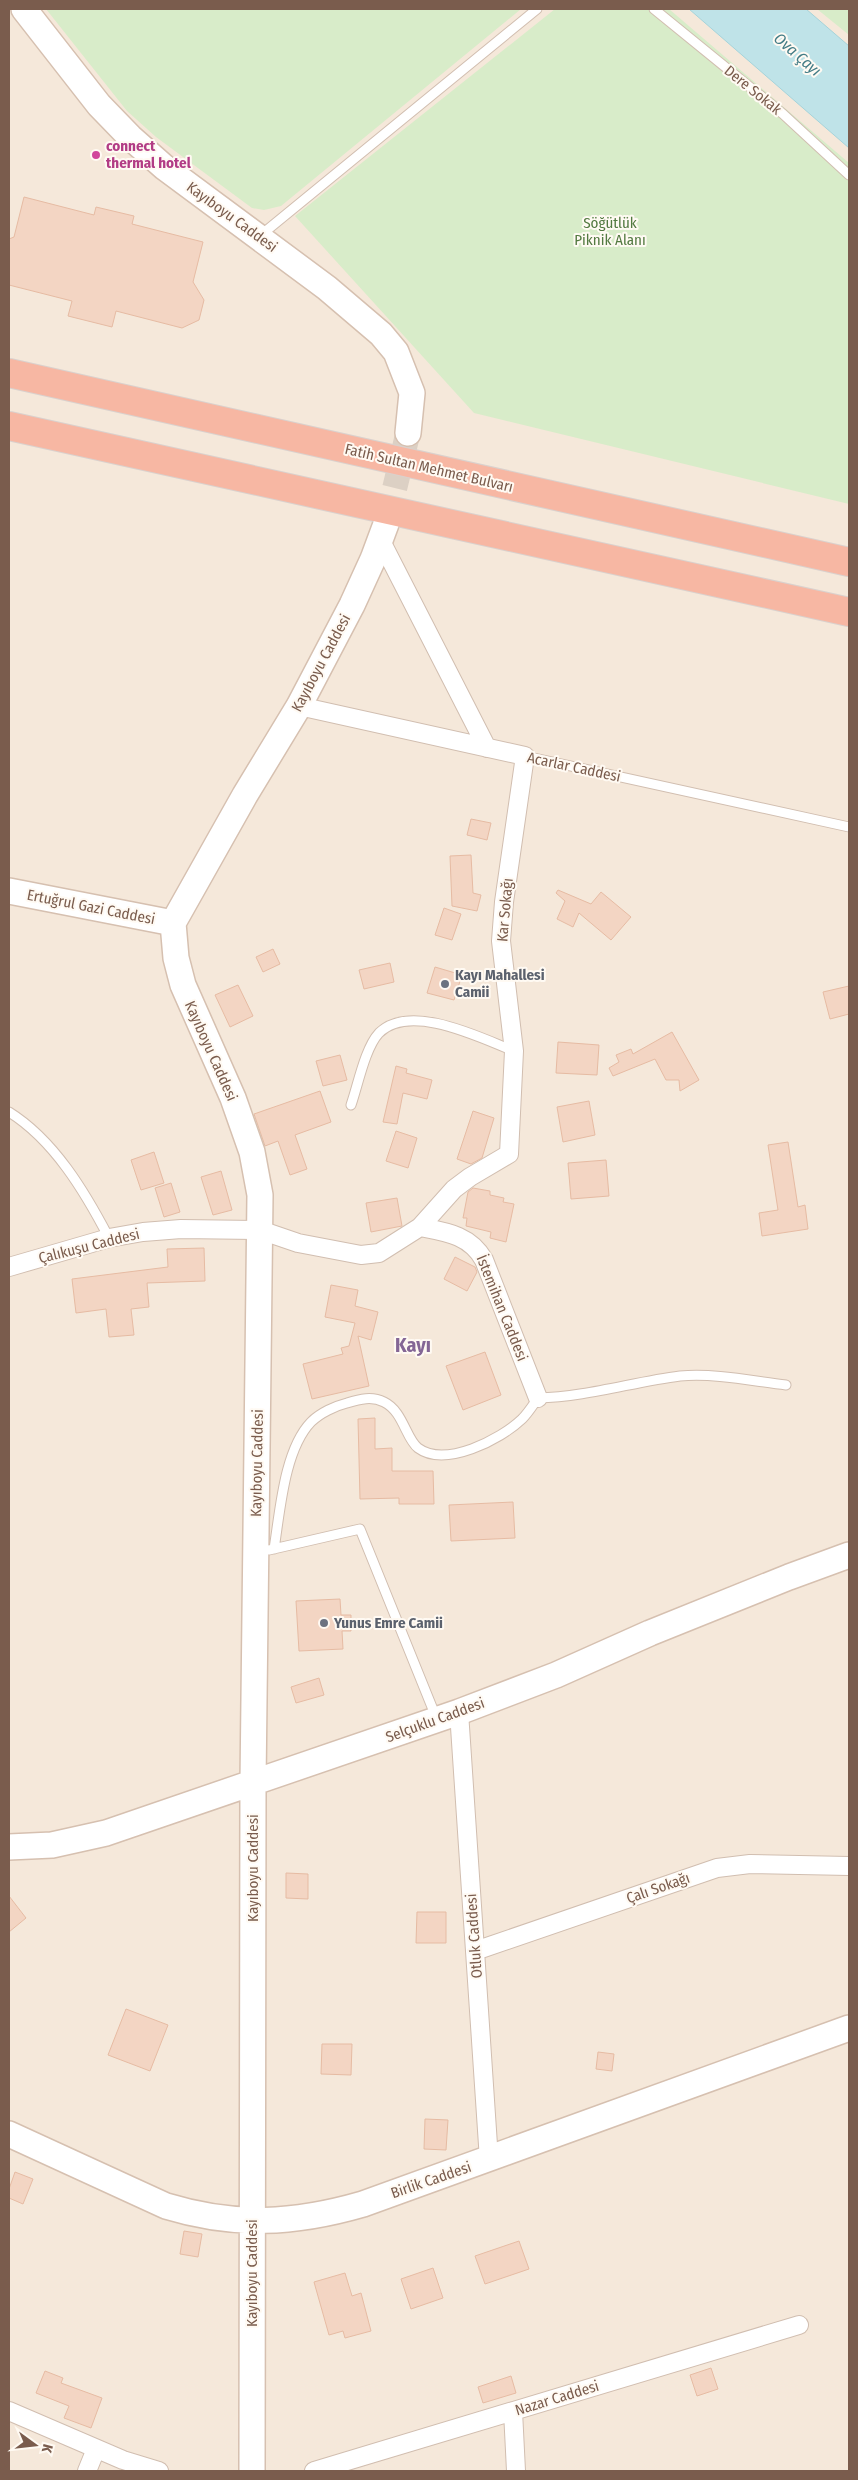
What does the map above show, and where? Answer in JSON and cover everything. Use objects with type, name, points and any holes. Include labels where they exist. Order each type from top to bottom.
[{"type":"highway","name":"Fatih Sultan Mehmet Bulvarı","points":[[9,373],[849,562]]},
{"type":"highway","points":[[9,426],[849,612]]},
{"type":"street","name":"Kayıboyu Caddesi","points":[[24,9],[93,98],[130,137],[164,167],[259,236],[362,316],[396,352],[412,393],[408,433]]},
{"type":"street","name":"Kayıboyu Caddesi","points":[[252,2471],[253,1783],[265,1551],[260,1195],[252,1152],[233,1098],[183,985],[176,958],[173,923],[244,795],[299,706],[352,605],[383,532]]},
{"type":"street","points":[[383,532],[487,748]]},
{"type":"street","name":"Acarlar Caddesi","points":[[299,706],[525,756]]},
{"type":"street","name":"Kar Sokağı","points":[[509,1154],[514,1051],[501,941],[504,902],[525,756]]},
{"type":"street","name":"Ertuğrul Gazi Caddesi","points":[[9,890],[173,923]]},
{"type":"street","name":"Çalıkuşu Caddesi","points":[[9,1267],[110,1238],[144,1232],[180,1229],[260,1230],[298,1243],[361,1255],[379,1253],[420,1227],[460,1185],[509,1154]]},
{"type":"street","name":"İstemihan Caddesi","points":[[420,1227],[451,1232],[478,1249],[538,1398]]},
{"type":"street","name":"Selçuklu Caddesi","points":[[9,1847],[52,1845],[106,1832],[448,1716],[556,1675],[650,1633],[770,1584],[849,1555]]},
{"type":"street","name":"Otluk Caddesi","points":[[448,1716],[475,1952],[488,2160]]},
{"type":"street","name":"Çalı Sokağı","points":[[475,1952],[717,1868],[750,1864],[849,1866]]},
{"type":"street","name":"Birlik Caddesi","points":[[9,2134],[166,2206],[210,2217],[251,2221],[292,2220],[327,2215],[488,2160],[849,2028]]},
{"type":"street","name":"Nazar Caddesi","points":[[314,2471],[799,2325]]},
{"type":"street","points":[[9,2411],[96,2449],[160,2471]]},
{"type":"street","points":[[513,2411],[516,2471]]},
{"type":"street","points":[[86,2471],[96,2449]]},
{"type":"lane","points":[[259,236],[537,9]]},
{"type":"lane","name":"Dere Sokak","points":[[654,9],[783,114],[849,175]]},
{"type":"lane","name":"Acarlar Caddesi","points":[[525,756],[849,827]]},
{"type":"lane","points":[[352,1105],[371,1047],[380,1033],[396,1023],[412,1021],[438,1023],[514,1051]]},
{"type":"lane","points":[[9,1112],[38,1137],[59,1160],[95,1210],[110,1238]]},
{"type":"lane","points":[[448,1716],[360,1529],[265,1551],[299,1440],[311,1422],[334,1406],[371,1398],[386,1403],[396,1412],[417,1447],[435,1456],[454,1455],[502,1433],[522,1419],[538,1398],[560,1398],[682,1376],[710,1375],[786,1385]]},
{"type":"shaded area","points":[[9,9],[849,9],[849,2471],[9,2471]]},
{"type":"green space","points":[[46,9],[521,9],[281,206],[264,210],[252,208],[156,137],[127,111]]},
{"type":"green space","name":"Söğütlük Piknik Alanı","points":[[555,9],[669,9],[849,163],[849,504],[474,413],[295,216]]},
{"type":"green space","points":[[817,9],[849,9],[849,35]]},
{"type":"water","name":"Ova Çayı","points":[[689,9],[806,9],[849,46],[849,148]]},
{"type":"building","points":[[24,197],[94,215],[96,207],[134,216],[132,224],[203,242],[193,282],[204,300],[199,320],[182,328],[116,311],[112,327],[68,316],[72,301],[9,285],[9,239],[14,237]]},
{"type":"building","points":[[471,819],[491,823],[487,840],[467,835]]},
{"type":"building","points":[[471,855],[473,893],[481,895],[477,911],[452,906],[450,856]]},
{"type":"building","points":[[558,890],[591,904],[601,892],[631,917],[611,940],[579,913],[573,927],[557,919],[565,901],[556,893]]},
{"type":"building","points":[[444,908],[461,914],[452,940],[435,935]]},
{"type":"building","points":[[273,949],[280,964],[263,972],[256,957]]},
{"type":"building","points":[[390,963],[394,982],[364,989],[359,970]]},
{"type":"building","name":"Kayı Mahallesi Camii","points":[[435,967],[462,975],[454,1000],[427,993]]},
{"type":"building","points":[[238,985],[253,1016],[230,1027],[215,995]]},
{"type":"building","points":[[849,986],[849,1014],[830,1019],[823,992]]},
{"type":"building","points":[[672,1032],[699,1080],[680,1091],[679,1080],[666,1080],[655,1059],[613,1076],[609,1068],[619,1062],[616,1055],[631,1049],[633,1054]]},
{"type":"building","points":[[558,1042],[599,1045],[597,1075],[556,1073]]},
{"type":"building","points":[[340,1055],[347,1080],[323,1086],[316,1061]]},
{"type":"building","points":[[396,1066],[407,1069],[406,1073],[432,1080],[427,1099],[403,1093],[397,1124],[383,1122]]},
{"type":"building","points":[[320,1091],[331,1122],[295,1135],[307,1169],[290,1175],[278,1141],[265,1146],[254,1114]]},
{"type":"building","points":[[589,1101],[595,1135],[563,1142],[557,1107]]},
{"type":"building","points":[[473,1111],[494,1118],[482,1158],[471,1164],[457,1159]]},
{"type":"building","points":[[396,1131],[417,1138],[408,1168],[386,1161]]},
{"type":"building","points":[[788,1142],[798,1207],[805,1205],[808,1229],[762,1236],[759,1213],[778,1210],[768,1145]]},
{"type":"building","points":[[154,1152],[164,1183],[141,1190],[131,1160]]},
{"type":"building","points":[[606,1160],[609,1196],[571,1199],[568,1163]]},
{"type":"building","points":[[221,1171],[232,1210],[213,1215],[201,1177]]},
{"type":"building","points":[[171,1183],[180,1212],[164,1217],[155,1188]]},
{"type":"building","points":[[473,1188],[490,1191],[490,1195],[504,1198],[503,1202],[514,1204],[506,1242],[490,1238],[491,1232],[466,1226],[467,1218],[463,1218],[468,1192]]},
{"type":"building","points":[[397,1198],[402,1226],[371,1232],[366,1203]]},
{"type":"building","points":[[204,1248],[205,1281],[147,1283],[149,1307],[131,1309],[134,1335],[109,1337],[106,1309],[76,1313],[72,1279],[168,1267],[167,1249]]},
{"type":"building","points":[[455,1257],[475,1267],[477,1272],[467,1291],[444,1279]]},
{"type":"building","points":[[331,1285],[358,1290],[355,1306],[378,1312],[371,1340],[358,1336],[369,1386],[312,1399],[303,1364],[343,1354],[341,1348],[349,1346],[355,1323],[325,1317]]},
{"type":"building","points":[[485,1352],[501,1395],[463,1410],[446,1366]]},
{"type":"building","points":[[375,1418],[375,1449],[392,1448],[392,1471],[433,1471],[434,1504],[399,1504],[399,1498],[360,1499],[358,1419]]},
{"type":"building","points":[[513,1502],[515,1538],[451,1541],[449,1505]]},
{"type":"building","name":"Yunus Emre Camii","points":[[340,1599],[341,1615],[351,1615],[351,1631],[342,1631],[343,1649],[299,1651],[296,1601]]},
{"type":"building","points":[[319,1678],[324,1695],[296,1703],[291,1687]]},
{"type":"building","points":[[286,1873],[308,1874],[308,1899],[286,1898]]},
{"type":"building","points":[[9,1896],[26,1918],[9,1932]]},
{"type":"building","points":[[417,1912],[446,1912],[446,1943],[416,1943]]},
{"type":"building","points":[[126,2009],[168,2025],[150,2071],[108,2055]]},
{"type":"building","points":[[322,2044],[352,2044],[351,2075],[321,2074]]},
{"type":"building","points":[[598,2052],[614,2054],[612,2071],[596,2069]]},
{"type":"building","points":[[425,2119],[448,2120],[446,2150],[424,2149]]},
{"type":"building","points":[[15,2172],[33,2179],[23,2204],[9,2198],[9,2189]]},
{"type":"building","points":[[184,2231],[202,2234],[198,2257],[180,2254]]},
{"type":"building","points":[[519,2241],[529,2269],[485,2284],[475,2256]]},
{"type":"building","points":[[433,2268],[443,2298],[411,2309],[401,2279]]},
{"type":"building","points":[[345,2273],[352,2296],[361,2293],[371,2331],[345,2338],[343,2331],[329,2335],[314,2282]]},
{"type":"building","points":[[711,2368],[718,2389],[697,2396],[690,2375]]},
{"type":"building","points":[[45,2371],[63,2378],[61,2383],[102,2398],[91,2428],[64,2418],[69,2406],[36,2393]]},
{"type":"building","points":[[511,2376],[516,2393],[483,2403],[478,2387]]},
{"type":"tunnel","points":[[386,524],[408,433]]},
{"type":"place","name":"connect thermal hotel","points":[[96,155]]},
{"type":"place","name":"Kayı Mahallesi Camii","points":[[445,984]]},
{"type":"place","name":"Yunus Emre Camii","points":[[324,1623]]},
{"type":"district","name":"Kayı","points":[[413,1345]]}]
